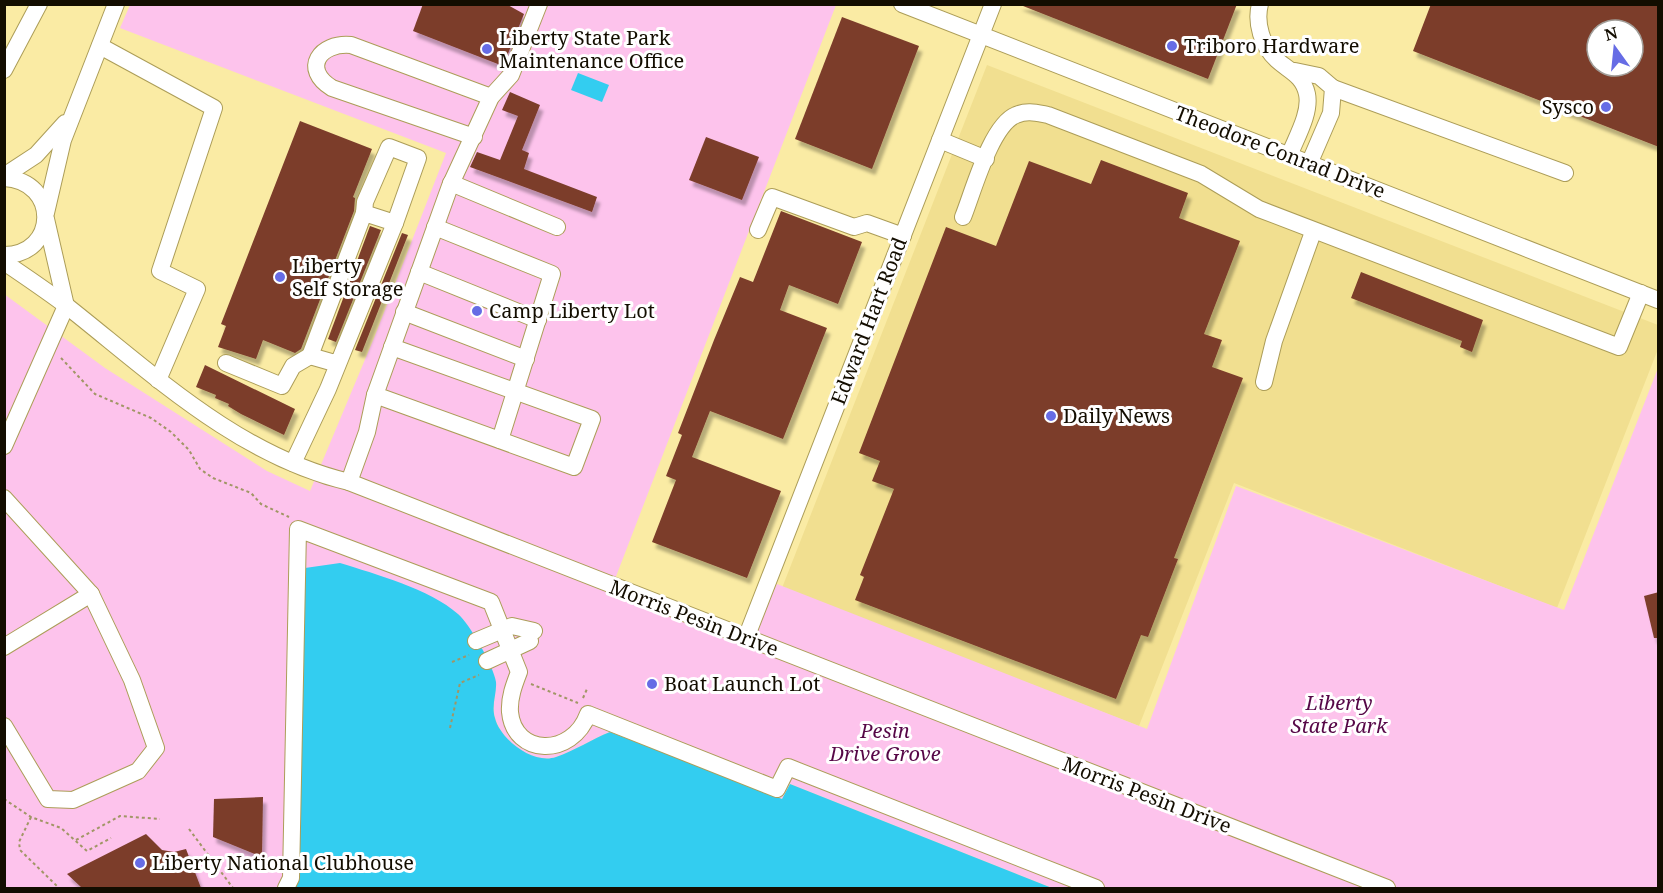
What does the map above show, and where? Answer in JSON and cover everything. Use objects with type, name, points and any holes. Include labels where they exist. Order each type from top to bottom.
[{"type":"street","points":[[4,70],[39,4]]},
{"type":"street","points":[[4,255],[18,254],[36,243],[46,216],[58,156],[116,4]]},
{"type":"street","points":[[349,482],[367,432],[375,395],[451,183],[491,97],[511,75],[539,4]]},
{"type":"street","name":"Theodore Conrad Drive","points":[[902,4],[1659,300]]},
{"type":"street","name":"Edward Hart Road","points":[[746,638],[993,4]]},
{"type":"street","points":[[1260,4],[1257,17],[1263,40],[1277,60],[1295,71],[1319,76],[1333,88],[1565,173]]},
{"type":"street","points":[[474,137],[332,88],[320,81],[315,71],[317,60],[325,50],[337,44],[351,45],[491,97]]},
{"type":"street","points":[[100,46],[214,108],[160,271],[197,289],[158,380]]},
{"type":"street","points":[[1289,156],[1305,118],[1308,95],[1295,71]]},
{"type":"street","points":[[1310,164],[1331,113],[1333,88]]},
{"type":"street","points":[[963,217],[998,129],[1014,115],[1031,112],[1048,115],[1201,174],[1259,209],[1313,232],[1618,347],[1641,293]]},
{"type":"street","points":[[4,177],[36,155],[73,113]]},
{"type":"street","points":[[940,140],[986,159]]},
{"type":"street","points":[[226,363],[282,386],[293,366],[310,356],[364,213],[365,202],[389,147],[418,158],[395,223],[338,364],[293,463]]},
{"type":"street","points":[[4,177],[15,178],[30,185],[41,198],[66,306],[4,446]]},
{"type":"street","points":[[451,183],[557,227]]},
{"type":"street","points":[[758,230],[772,197],[854,227],[867,223],[903,236]]},
{"type":"street","points":[[364,213],[395,223]]},
{"type":"street","points":[[435,227],[552,274],[500,440]]},
{"type":"street","points":[[1264,382],[1274,341],[1313,232]]},
{"type":"street","name":"Morris Pesin Drive","points":[[4,262],[66,306],[158,380],[220,423],[293,463],[323,476],[349,482],[1387,888]]},
{"type":"street","points":[[419,272],[538,320]]},
{"type":"street","points":[[405,312],[525,359]]},
{"type":"street","points":[[375,395],[574,467],[592,419],[392,347]]},
{"type":"street","points":[[310,356],[338,364]]},
{"type":"street","points":[[4,498],[91,594],[132,680],[156,748],[138,771],[73,800],[48,799],[4,726]]},
{"type":"street","points":[[286,888],[291,878],[298,529],[490,602],[519,672],[510,695],[510,715],[518,732],[540,747],[563,744],[583,728],[588,714],[777,789],[788,767],[1096,888]]},
{"type":"street","points":[[4,647],[91,594]]},
{"type":"street","points":[[476,640],[512,626],[532,636],[484,668]]},
{"type":"path","points":[[56,354],[95,394],[151,418],[183,444],[200,469],[213,478],[251,493],[261,504],[288,516],[298,529]]},
{"type":"path","points":[[450,729],[460,684],[484,668]]},
{"type":"path","points":[[517,679],[581,704],[586,689]]},
{"type":"path","points":[[5,802],[31,817],[61,828],[87,851],[111,838]]},
{"type":"path","points":[[70,836],[76,840],[120,816],[160,819]]},
{"type":"path","points":[[31,817],[19,842],[20,850],[59,888]]},
{"type":"path","points":[[189,829],[233,888]]},
{"type":"shaded area","points":[[987,65],[1658,325],[1658,349],[1557,608],[1234,483],[1139,726],[782,588]]},
{"type":"green space","name":"Liberty State Park","points":[[130,5],[836,5],[610,592],[747,645],[777,584],[1147,729],[1236,486],[1564,610],[1658,368],[1658,888],[1052,888],[790,784],[782,799],[610,732],[556,757],[547,759],[528,754],[511,742],[498,726],[494,713],[493,674],[480,647],[458,614],[295,888],[5,888],[4,294],[105,368],[267,471],[310,491],[374,338],[446,153],[120,28]]},
{"type":"water","points":[[578,73],[609,85],[602,102],[571,90]]},
{"type":"water","points":[[340,563],[418,590],[446,605],[463,619],[475,636],[494,675],[496,686],[494,713],[498,726],[510,742],[528,754],[537,757],[556,757],[610,732],[782,799],[790,784],[1052,888],[295,888],[298,882],[305,568]]},
{"type":"building","name":"Liberty State Park Maintenance Office","points":[[423,4],[506,4],[524,14],[503,66],[413,31]]},
{"type":"building","name":"Triboro Hardware","points":[[1018,4],[1237,4],[1208,79]]},
{"type":"building","name":"Sysco","points":[[1431,4],[1659,4],[1659,147],[1413,51]]},
{"type":"building","points":[[842,17],[919,46],[872,169],[795,139]]},
{"type":"building","points":[[510,92],[540,105],[522,150],[529,153],[524,169],[597,197],[592,212],[470,167],[477,152],[500,160],[518,116],[502,110]]},
{"type":"building","name":"Liberty Self Storage","points":[[300,121],[372,149],[353,197],[355,198],[354,211],[301,349],[295,353],[263,340],[256,359],[218,347],[226,326],[221,324]]},
{"type":"building","points":[[706,137],[759,157],[742,200],[689,180]]},
{"type":"building","name":"Daily News","points":[[1101,160],[1188,193],[1179,218],[1240,241],[1204,334],[1222,340],[1212,367],[1243,378],[1174,558],[1178,559],[1148,637],[1141,635],[1116,699],[855,600],[864,577],[860,575],[894,489],[872,481],[880,461],[859,453],[946,227],[996,246],[1029,161],[1091,184]]},
{"type":"building","points":[[781,211],[862,242],[838,304],[789,285],[780,310],[827,328],[783,439],[710,411],[692,457],[781,491],[747,578],[652,542],[676,480],[666,476],[682,435],[678,433],[714,340],[740,277],[753,282]]},
{"type":"building","points":[[370,226],[381,230],[336,342],[328,339]]},
{"type":"building","points":[[402,233],[408,235],[362,352],[355,350]]},
{"type":"building","points":[[1361,272],[1483,320],[1472,352],[1460,347],[1462,341],[1351,298]]},
{"type":"building","points":[[205,365],[295,409],[284,435],[241,414],[228,406],[229,404],[215,398],[216,395],[196,387]]},
{"type":"building","points":[[1659,592],[1659,638],[1654,638],[1644,596]]},
{"type":"building","points":[[263,797],[262,857],[213,837],[214,799]]},
{"type":"building","name":"Liberty National Clubhouse","points":[[146,834],[162,850],[174,852],[186,849],[201,888],[82,888],[67,874]]},
{"type":"place","name":"Triboro Hardware","points":[[1172,46]]},
{"type":"place","name":"Liberty State Park Maintenance Office","points":[[487,49]]},
{"type":"place","name":"Sysco","points":[[1606,107]]},
{"type":"place","name":"Liberty Self Storage","points":[[280,277]]},
{"type":"place","name":"Camp Liberty Lot","points":[[477,311]]},
{"type":"place","name":"Daily News","points":[[1051,416]]},
{"type":"place","name":"Boat Launch Lot","points":[[652,684]]},
{"type":"place","name":"Liberty National Clubhouse","points":[[140,863]]},
{"type":"park label","name":"Pesin Drive Grove","points":[[885,742]]}]
